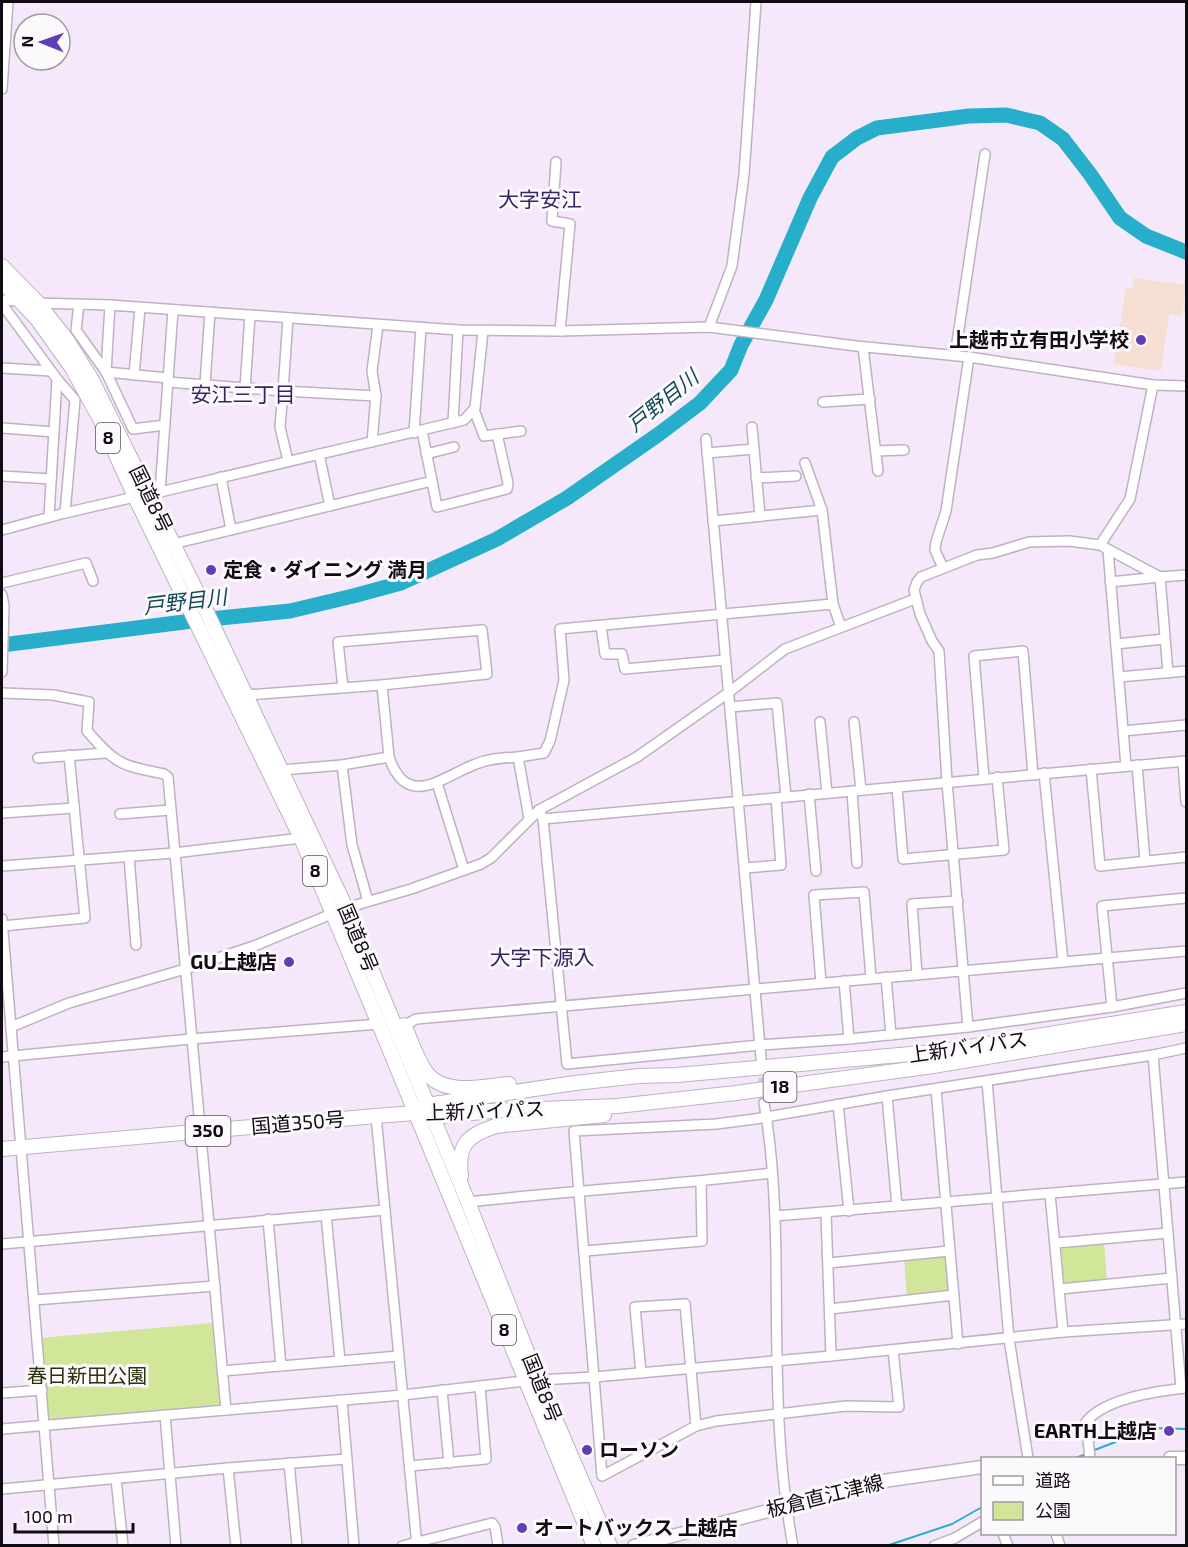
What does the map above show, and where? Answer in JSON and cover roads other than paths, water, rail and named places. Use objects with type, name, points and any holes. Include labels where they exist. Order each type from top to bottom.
[{"type":"highway","name":"国道8号","points":[[2,266],[38,303],[67,340],[92,380],[204,606],[281,770],[339,911],[379,1024],[415,1113],[531,1380],[610,1545]]},
{"type":"highway","name":"国道8号","points":[[2,282],[37,319],[72,368],[99,417],[148,495],[190,609],[202,635],[339,911],[385,984],[429,1111],[465,1196],[531,1380],[594,1545]]},
{"type":"highway","name":"上新バイパス","points":[[415,1113],[639,1076],[751,1069],[944,1051],[1186,1012]]},
{"type":"highway","name":"上新バイパス","points":[[429,1111],[617,1106],[736,1093],[933,1066],[1186,1024]]},
{"type":"highway","points":[[401,1028],[426,1071],[434,1079],[448,1086],[469,1088],[575,1077],[639,1076]]},
{"type":"highway","points":[[465,1196],[460,1154],[464,1144],[480,1131],[496,1126],[616,1113],[736,1093]]},
{"type":"highway","name":"国道350号","points":[[2,1149],[415,1113]]},
{"type":"main road","name":"板倉直江津線","points":[[634,1545],[882,1481],[981,1467]]},
{"type":"street","points":[[2,89],[8,2]]},
{"type":"street","points":[[709,327],[732,266],[744,175],[756,2]]},
{"type":"street","points":[[955,356],[985,154]]},
{"type":"street","points":[[556,162],[552,221],[570,224],[560,331]]},
{"type":"street","points":[[2,302],[110,305],[483,331],[709,327],[863,347],[969,357],[1153,385],[1186,386]]},
{"type":"street","points":[[2,302],[54,375],[75,400],[65,513]]},
{"type":"street","points":[[79,304],[76,330],[106,372],[133,429],[165,424]]},
{"type":"street","points":[[106,372],[110,305]]},
{"type":"street","points":[[134,375],[140,308]]},
{"type":"street","points":[[148,495],[165,424],[173,310]]},
{"type":"street","points":[[205,384],[210,312]]},
{"type":"street","points":[[245,387],[250,315]]},
{"type":"street","points":[[288,318],[280,427],[288,461]]},
{"type":"street","points":[[372,442],[376,396],[372,371],[378,325]]},
{"type":"street","points":[[421,328],[418,432],[426,454],[437,507],[507,489],[508,483],[497,434]]},
{"type":"street","points":[[453,423],[458,330]]},
{"type":"street","points":[[2,530],[65,513],[464,420],[474,410],[478,392],[483,331]]},
{"type":"street","points":[[863,347],[878,471]]},
{"type":"street","points":[[943,568],[935,550],[946,511],[969,357]]},
{"type":"street","points":[[2,368],[54,375]]},
{"type":"street","points":[[106,372],[283,391],[376,396]]},
{"type":"street","points":[[49,517],[54,432],[54,375]]},
{"type":"street","points":[[1126,766],[1110,582],[1104,548],[1131,499],[1153,385]]},
{"type":"street","points":[[823,402],[870,399]]},
{"type":"street","points":[[474,410],[484,436],[521,431]]},
{"type":"street","points":[[752,427],[760,516]]},
{"type":"street","points":[[2,428],[54,432]]},
{"type":"street","points":[[706,439],[761,1058]]},
{"type":"street","points":[[426,454],[454,447]]},
{"type":"street","points":[[707,453],[754,449]]},
{"type":"street","points":[[876,451],[904,450]]},
{"type":"street","points":[[319,454],[330,506]]},
{"type":"street","points":[[805,462],[822,510],[833,604],[841,627]]},
{"type":"street","points":[[2,476],[51,479]]},
{"type":"street","points":[[756,478],[796,476]]},
{"type":"street","points":[[221,477],[231,530]]},
{"type":"street","points":[[173,544],[432,481]]},
{"type":"street","points":[[713,521],[822,510]]},
{"type":"street","points":[[2,522],[23,524]]},
{"type":"street","points":[[968,1027],[947,782],[939,651],[926,629],[914,590],[921,577],[977,555],[993,553],[1029,542],[1069,541],[1104,548],[1160,577]]},
{"type":"street","points":[[2,583],[87,563],[93,581]]},
{"type":"street","points":[[1110,582],[1186,574]]},
{"type":"street","points":[[1160,577],[1168,673]]},
{"type":"street","points":[[2,595],[4,618],[2,672]]},
{"type":"street","points":[[541,815],[637,757],[728,693],[785,649],[915,599]]},
{"type":"street","points":[[382,685],[388,758],[396,772],[413,786],[425,787],[485,760],[544,753],[550,741],[564,680],[560,629],[833,604]]},
{"type":"street","points":[[601,626],[605,654],[622,654],[625,669],[725,660]]},
{"type":"street","points":[[246,695],[343,688],[382,685],[487,674],[482,630],[338,642],[343,688]]},
{"type":"street","points":[[1116,644],[1164,639]]},
{"type":"street","points":[[984,778],[974,656],[1023,651],[1033,775]]},
{"type":"street","points":[[1119,677],[1186,671]]},
{"type":"street","points":[[2,693],[53,695],[89,702],[87,731],[106,753],[120,763],[168,777],[226,1410]]},
{"type":"street","points":[[730,707],[777,703],[781,865],[745,868]]},
{"type":"street","points":[[820,722],[826,793]]},
{"type":"street","points":[[854,722],[857,863]]},
{"type":"street","points":[[1123,730],[1186,725]]},
{"type":"street","points":[[38,758],[106,753]]},
{"type":"street","points":[[2,926],[85,918],[69,755]]},
{"type":"street","points":[[518,757],[529,818]]},
{"type":"street","points":[[281,770],[342,765],[388,758]]},
{"type":"street","points":[[11,1027],[69,1003],[254,946],[339,911],[464,870],[491,858],[529,818],[541,815],[738,801],[1185,762],[1186,802]]},
{"type":"street","points":[[342,765],[352,845],[368,901]]},
{"type":"street","points":[[1137,765],[1145,861]]},
{"type":"street","points":[[1091,769],[1100,866],[1186,857]]},
{"type":"street","points":[[1044,773],[1063,962]]},
{"type":"street","points":[[897,787],[903,859],[1004,850],[997,777]]},
{"type":"street","points":[[437,783],[464,870]]},
{"type":"street","points":[[809,794],[816,871]]},
{"type":"street","points":[[2,813],[74,808]]},
{"type":"street","points":[[120,814],[170,810]]},
{"type":"street","points":[[541,815],[567,1064],[760,1044],[849,1039],[968,1027],[1112,1007],[1186,993]]},
{"type":"street","points":[[2,866],[174,853],[301,838]]},
{"type":"street","points":[[129,856],[136,945]]},
{"type":"street","points":[[821,983],[814,895],[864,892],[871,978]]},
{"type":"street","points":[[1112,1007],[1102,906],[1186,898]]},
{"type":"street","points":[[917,975],[912,904],[958,901]]},
{"type":"street","points":[[2,919],[54,1545]]},
{"type":"street","points":[[401,1028],[416,1019],[1186,951]]},
{"type":"street","points":[[886,977],[891,1035]]},
{"type":"street","points":[[844,981],[849,1039]]},
{"type":"street","points":[[2,1057],[379,1024]]},
{"type":"street","points":[[893,1350],[899,1407],[846,1406],[730,1418],[696,1426],[602,1476],[574,1131],[716,1124],[1186,1048]]},
{"type":"street","points":[[1090,1457],[1086,1422],[1091,1416],[1131,1398],[1184,1388],[1181,1325],[1172,1278],[1153,1055]]},
{"type":"street","points":[[987,1081],[1009,1339],[1028,1457]]},
{"type":"street","points":[[936,1089],[958,1344]]},
{"type":"street","points":[[887,1096],[897,1206]]},
{"type":"street","points":[[764,1103],[775,1216],[779,1413],[785,1506],[793,1545]]},
{"type":"street","points":[[838,1104],[849,1211]]},
{"type":"street","points":[[376,1116],[417,1544]]},
{"type":"street","points":[[465,1196],[700,1182],[772,1173]]},
{"type":"street","points":[[585,1251],[702,1241],[700,1182]]},
{"type":"street","points":[[775,1216],[1186,1182]]},
{"type":"street","points":[[1050,1194],[1063,1332]]},
{"type":"street","points":[[2,1244],[385,1210]]},
{"type":"street","points":[[826,1213],[831,1356]]},
{"type":"street","points":[[326,1215],[340,1361]]},
{"type":"street","points":[[268,1219],[281,1366]]},
{"type":"street","points":[[1056,1243],[1168,1233]]},
{"type":"street","points":[[828,1263],[950,1251]]},
{"type":"street","points":[[1060,1289],[1172,1278]]},
{"type":"street","points":[[34,1300],[215,1286]]},
{"type":"street","points":[[830,1309],[954,1295]]},
{"type":"street","points":[[641,1373],[635,1306],[685,1304],[696,1426]]},
{"type":"street","points":[[2,1429],[403,1395],[531,1380],[594,1377],[778,1361],[1063,1332],[1181,1325]]},
{"type":"street","points":[[222,1371],[399,1356]]},
{"type":"street","points":[[410,1466],[486,1459],[480,1386]]},
{"type":"street","points":[[2,1394],[42,1390]]},
{"type":"street","points":[[442,1390],[448,1462]]},
{"type":"street","points":[[342,1400],[354,1545]]},
{"type":"street","points":[[165,1415],[176,1545]]},
{"type":"street","points":[[2,1490],[228,1468],[347,1460]]},
{"type":"street","points":[[289,1463],[297,1545]]},
{"type":"street","points":[[228,1468],[236,1545]]},
{"type":"street","points":[[116,1479],[123,1545]]},
{"type":"street","points":[[402,1545],[417,1544],[492,1523],[495,1527],[498,1545]]},
{"type":"street","points":[[934,1545],[956,1542],[981,1523]]},
{"type":"waterway","name":"戸野目川","points":[[2,645],[290,611],[353,596],[401,583],[497,539],[567,498],[700,403],[731,370],[741,345],[766,300],[810,198],[832,157],[857,138],[877,128],[969,116],[1006,115],[1040,123],[1063,139],[1120,218],[1146,236],[1186,252]]},
{"type":"waterway","points":[[1092,1451],[1152,1428],[1186,1429]]},
{"type":"waterway","points":[[1078,1457],[1087,1454]]},
{"type":"waterway","points":[[886,1546],[952,1524],[981,1508]]},
{"type":"tunnel","points":[[762,1064],[764,1103]]},
{"type":"place","name":"上越市立有田小学校","points":[[1141,340]]},
{"type":"place","name":"定食・ダイニング 満月","points":[[211,570]]},
{"type":"place","name":"GU上越店","points":[[289,962]]},
{"type":"place","name":"EARTH上越店","points":[[1169,1431]]},
{"type":"place","name":"ローソン","points":[[587,1450]]},
{"type":"place","name":"オートバックス 上越店","points":[[522,1528]]},
{"type":"district","name":"大字安江","points":[[540,200]]},
{"type":"district","name":"安江三丁目","points":[[243,395]]},
{"type":"district","name":"大字下源入","points":[[542,958]]},
{"type":"park label","name":"春日新田公園","points":[[87,1376]]}]
